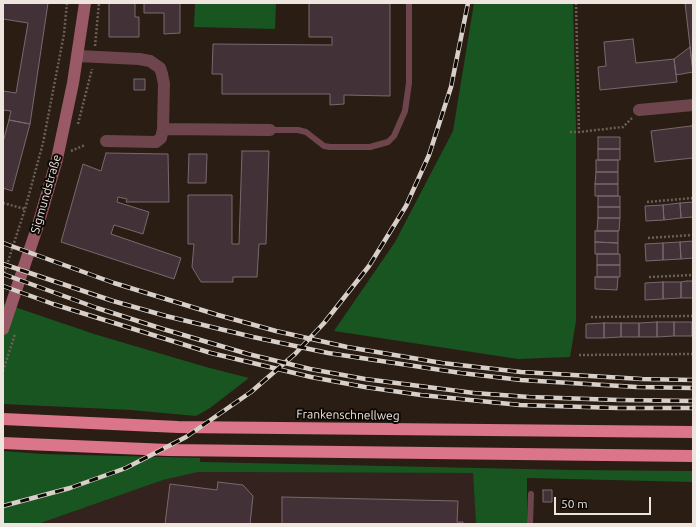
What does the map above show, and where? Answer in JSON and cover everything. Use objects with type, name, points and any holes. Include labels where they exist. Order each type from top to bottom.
[{"type":"highway","name":"Frankenschnellweg","points":[[3,419],[178,427],[693,432]]},
{"type":"highway","points":[[3,443],[176,450],[693,456]]},
{"type":"main road","name":"Sigmundstraße","points":[[3,329],[49,191],[67,116],[78,56],[85,3]]},
{"type":"street","points":[[78,56],[139,59],[150,61],[160,68],[162,74],[164,84],[163,129],[161,138],[156,142],[106,142]]},
{"type":"street","points":[[639,110],[693,105]]},
{"type":"street","points":[[163,129],[270,130]]},
{"type":"lane","points":[[270,130],[298,130],[306,132],[324,146],[330,147],[370,147],[388,142],[394,136],[405,111],[409,84],[409,3]]},
{"type":"lane","points":[[530,524],[531,494]]},
{"type":"path","points":[[3,277],[25,209],[43,143],[64,34],[67,3]]},
{"type":"path","points":[[96,36],[99,3]]},
{"type":"path","points":[[576,3],[579,132]]},
{"type":"path","points":[[570,132],[623,127],[639,110]]},
{"type":"path","points":[[71,151],[85,145]]},
{"type":"path","points":[[647,202],[693,198]]},
{"type":"path","points":[[3,203],[25,209]]},
{"type":"path","points":[[648,238],[693,236]]},
{"type":"path","points":[[649,277],[693,276]]},
{"type":"path","points":[[591,317],[693,316]]},
{"type":"path","points":[[579,355],[693,354]]},
{"type":"shaded area","points":[[198,472],[473,473],[476,524],[38,524],[163,480]]},
{"type":"green space","points":[[195,3],[276,3],[275,29],[194,27]]},
{"type":"green space","points":[[474,3],[573,3],[576,128],[576,321],[570,357],[518,359],[334,331],[395,242],[453,131]]},
{"type":"green space","points":[[3,303],[94,334],[249,378],[210,408],[196,416],[131,410],[3,404]]},
{"type":"green space","points":[[3,451],[42,454],[200,458],[200,462],[572,470],[693,471],[693,482],[527,478],[527,524],[476,524],[473,473],[198,472],[163,480],[38,524],[3,524]]},
{"type":"building","points":[[3,3],[48,3],[30,124],[9,120],[11,111],[3,110],[3,91],[16,93],[28,23],[3,19]]},
{"type":"building","points":[[109,3],[135,3],[135,17],[139,17],[139,37],[109,37]]},
{"type":"building","points":[[144,3],[180,3],[180,33],[164,34],[164,13],[144,13]]},
{"type":"building","points":[[309,3],[390,3],[390,96],[344,95],[344,104],[330,105],[330,94],[222,94],[222,74],[212,74],[213,44],[332,45],[332,37],[309,37]]},
{"type":"building","points":[[685,3],[693,3],[693,72]]},
{"type":"building","points":[[633,39],[636,63],[674,59],[677,82],[600,90],[598,67],[606,66],[604,42]]},
{"type":"building","points":[[690,47],[693,72],[676,75],[674,59]]},
{"type":"building","points":[[134,79],[145,79],[145,90],[134,90]]},
{"type":"building","points":[[9,120],[30,124],[12,191],[3,188],[3,142]]},
{"type":"building","points":[[693,126],[693,158],[655,162],[651,131]]},
{"type":"building","points":[[598,137],[620,137],[620,149],[598,149]]},
{"type":"building","points":[[598,149],[620,149],[620,160],[598,160]]},
{"type":"building","points":[[242,151],[269,151],[266,244],[259,244],[257,277],[233,277],[233,282],[201,282],[192,267],[194,244],[188,244],[188,195],[232,195],[232,244],[239,244]]},
{"type":"building","points":[[106,153],[168,154],[169,202],[126,202],[127,199],[118,197],[117,202],[149,212],[143,234],[114,225],[111,234],[181,258],[174,279],[61,242],[83,164],[101,171]]},
{"type":"building","points":[[189,154],[207,154],[206,183],[188,183]]},
{"type":"building","points":[[596,160],[618,160],[618,172],[596,172]]},
{"type":"building","points":[[596,172],[618,172],[618,184],[595,184]]},
{"type":"building","points":[[595,184],[618,184],[618,196],[595,196]]},
{"type":"building","points":[[598,196],[620,196],[620,207],[598,207]]},
{"type":"building","points":[[693,202],[693,217],[681,218],[680,203]]},
{"type":"building","points":[[680,203],[681,218],[664,220],[663,205]]},
{"type":"building","points":[[663,205],[664,220],[646,221],[645,206]]},
{"type":"building","points":[[598,207],[620,207],[620,218],[598,218]]},
{"type":"building","points":[[598,218],[620,218],[619,231],[597,231]]},
{"type":"building","points":[[595,231],[618,231],[618,243],[595,242]]},
{"type":"building","points":[[693,241],[693,258],[681,259],[680,242]]},
{"type":"building","points":[[595,242],[618,243],[618,254],[595,254]]},
{"type":"building","points":[[680,242],[681,259],[663,260],[663,243]]},
{"type":"building","points":[[663,243],[663,260],[646,261],[645,244]]},
{"type":"building","points":[[597,254],[620,254],[620,265],[597,265]]},
{"type":"building","points":[[597,265],[620,265],[620,277],[597,277]]},
{"type":"building","points":[[595,277],[618,277],[617,290],[595,289]]},
{"type":"building","points":[[693,281],[693,298],[681,298],[681,282]]},
{"type":"building","points":[[663,282],[663,299],[645,300],[645,283]]},
{"type":"building","points":[[663,282],[681,282],[681,298],[663,299]]},
{"type":"building","points":[[657,322],[657,337],[639,337],[639,323]]},
{"type":"building","points":[[657,322],[674,322],[674,336],[657,337]]},
{"type":"building","points":[[674,322],[692,322],[692,336],[674,336]]},
{"type":"building","points":[[604,323],[621,323],[621,337],[604,338]]},
{"type":"building","points":[[604,323],[604,338],[586,338],[586,324]]},
{"type":"building","points":[[621,323],[639,323],[639,337],[621,337]]},
{"type":"building","points":[[218,482],[243,485],[253,496],[250,524],[165,524],[170,484],[217,490]]},
{"type":"building","points":[[543,490],[552,490],[552,502],[543,502]]},
{"type":"building","points":[[282,497],[458,501],[457,522],[463,522],[463,524],[282,524]]},
{"type":"railway","points":[[3,506],[70,488],[126,468],[186,437],[251,392],[295,354],[324,323],[369,266],[406,206],[429,155],[451,87],[468,3]]},
{"type":"railway","points":[[3,243],[114,283],[218,315],[276,331],[347,347],[442,363],[521,372],[642,379],[693,380]]},
{"type":"railway","points":[[3,264],[113,301],[166,316],[328,353],[461,373],[521,380],[637,387],[693,388]]},
{"type":"railway","points":[[3,274],[97,308],[163,329],[248,354],[310,369],[365,379],[474,393],[529,397],[693,401]]},
{"type":"railway","points":[[3,286],[53,304],[211,353],[311,377],[365,387],[421,395],[520,405],[618,408],[693,408]]}]
